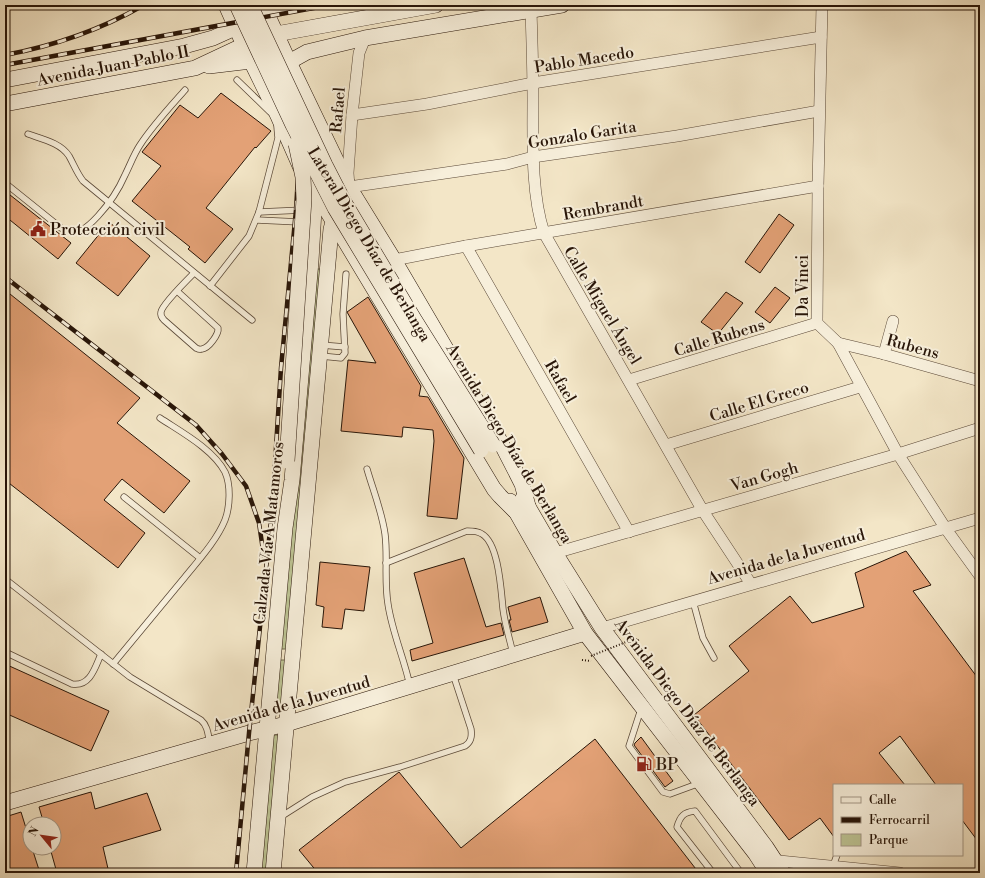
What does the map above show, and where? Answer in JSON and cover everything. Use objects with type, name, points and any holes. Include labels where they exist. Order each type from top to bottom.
[{"type":"street","points":[[212,38],[219,25],[222,5]]},
{"type":"street","name":"Lateral Diego Díaz de Berlanga","points":[[226,5],[250,61],[278,116],[300,166],[311,206],[333,221],[494,489],[522,508]]},
{"type":"street","points":[[234,5],[268,8],[276,34]]},
{"type":"street","name":"Avenida Diego Díaz de Berlanga","points":[[238,5],[293,126],[344,223],[487,447]]},
{"type":"street","points":[[364,38],[394,24],[425,13],[437,5]]},
{"type":"street","name":"Avenida Juan Pablo II","points":[[5,104],[195,68],[244,45],[276,34],[437,5]]},
{"type":"street","points":[[283,65],[307,52],[364,38],[562,5]]},
{"type":"street","name":"Da Vinci","points":[[822,5],[819,111],[817,323],[838,343],[898,454],[946,529],[980,576]]},
{"type":"street","name":"Avenida Juan Pablo II","points":[[5,80],[184,46],[212,38],[268,8]]},
{"type":"street","name":"Avenida Diego Díaz de Berlanga","points":[[268,8],[325,165],[344,202],[414,319],[522,508],[585,633],[759,859],[783,873]]},
{"type":"street","name":"Calle Miguel Ángel","points":[[531,11],[533,157],[539,216],[544,233],[550,247],[629,380],[703,510],[751,584]]},
{"type":"street","name":"Lateral Diego Díaz de Berlanga","points":[[276,34],[283,65],[302,104],[329,145],[345,192],[369,234],[394,260],[500,441],[522,484],[522,508]]},
{"type":"street","name":"Pablo Macedo","points":[[352,115],[427,104],[533,83],[821,37]]},
{"type":"street","name":"Rafael","points":[[345,192],[359,53],[364,38]]},
{"type":"street","points":[[195,68],[250,61]]},
{"type":"street","name":"Gonzalo Garita","points":[[345,192],[508,164],[533,157],[677,136],[819,111]]},
{"type":"street","points":[[285,528],[284,508],[304,200],[302,177],[293,126]]},
{"type":"street","points":[[300,166],[329,145]]},
{"type":"street","name":"Rembrandt","points":[[394,260],[466,246],[818,186]]},
{"type":"street","points":[[311,206],[331,190],[342,187],[345,192]]},
{"type":"street","name":"Calzada Vía A Matamoros","points":[[254,873],[285,528],[320,262],[333,221],[345,192]]},
{"type":"street","name":"Calzada Vía A Matamoros","points":[[273,873],[321,350],[320,262],[311,206]]},
{"type":"street","points":[[348,246],[351,236],[358,229],[364,227],[369,234]]},
{"type":"street","name":"Rafael","points":[[466,246],[630,532]]},
{"type":"street","points":[[884,354],[893,321]]},
{"type":"street","name":"Calle Rubens","points":[[629,380],[817,323]]},
{"type":"street","name":"Rubens","points":[[838,343],[884,354],[980,381]]},
{"type":"street","name":"Calle El Greco","points":[[666,446],[860,386]]},
{"type":"street","name":"Van Gogh","points":[[555,554],[898,454],[980,428]]},
{"type":"street","name":"Avenida Diego Díaz de Berlanga","points":[[522,508],[555,554],[602,628],[771,867]]},
{"type":"street","name":"Avenida de la Juventud","points":[[602,628],[980,518]]},
{"type":"street","name":"Avenida de la Juventud","points":[[5,803],[286,724],[585,633]]},
{"type":"street","points":[[274,654],[281,657],[293,653]]},
{"type":"street","points":[[258,827],[266,830],[277,821]]},
{"type":"street","points":[[771,867],[833,866],[900,873]]},
{"type":"lane","points":[[272,59],[283,65]]},
{"type":"lane","points":[[258,76],[283,65]]},
{"type":"lane","points":[[210,286],[244,244],[257,220],[276,146],[277,130],[273,116],[237,80]]},
{"type":"lane","points":[[5,184],[55,224],[68,231],[74,232],[82,230],[90,225],[110,203],[125,176],[139,145],[185,90]]},
{"type":"lane","points":[[278,116],[302,104],[310,137]]},
{"type":"lane","points":[[28,134],[63,149],[69,156],[75,170],[83,181],[252,320]]},
{"type":"lane","points":[[259,212],[311,206]]},
{"type":"lane","points":[[311,206],[299,222],[299,240],[304,252],[320,262]]},
{"type":"lane","points":[[257,220],[299,222]]},
{"type":"lane","points":[[177,290],[218,328],[217,335],[202,350],[196,348],[162,317],[161,313],[162,309],[177,290],[194,273]]},
{"type":"lane","points":[[321,350],[341,358],[344,355],[343,314],[346,274]]},
{"type":"lane","points":[[321,350],[345,347]]},
{"type":"lane","points":[[113,664],[200,558],[216,536],[225,520],[229,503],[228,483],[225,473],[215,458],[160,418]]},
{"type":"lane","points":[[367,469],[383,523],[386,542],[385,586],[391,619],[406,664],[410,686]]},
{"type":"lane","points":[[124,497],[200,558]]},
{"type":"lane","points":[[386,562],[467,531],[476,531],[483,534],[488,539],[493,549],[502,587],[505,623],[513,655]]},
{"type":"lane","points":[[5,579],[135,680],[205,723],[210,745]]},
{"type":"lane","points":[[693,601],[703,638],[714,658]]},
{"type":"lane","points":[[5,652],[72,684],[78,685],[89,679],[94,672],[101,654]]},
{"type":"lane","points":[[277,821],[285,812],[327,789],[345,782],[400,767],[468,744],[472,736],[471,729],[453,673]]},
{"type":"lane","points":[[642,707],[629,746],[658,786],[663,792],[670,794],[701,783]]},
{"type":"lane","points":[[713,873],[677,827],[680,820],[687,812],[695,811],[741,873]]},
{"type":"lane","points":[[833,866],[837,856]]},
{"type":"path","points":[[582,660],[626,642],[639,639]]},
{"type":"green space","points":[[314,269],[323,269],[289,649],[280,649]]},
{"type":"green space","points":[[279,660],[288,660],[282,712],[273,713]]},
{"type":"green space","points":[[271,735],[281,735],[269,873],[260,873]]},
{"type":"building","points":[[221,93],[271,131],[256,148],[255,147],[206,208],[233,229],[205,263],[188,249],[190,247],[132,201],[161,166],[142,152],[180,105],[198,118]]},
{"type":"building","name":"Protección civil","points":[[5,191],[71,243],[58,259],[5,216]]},
{"type":"building","points":[[779,214],[794,225],[760,273],[745,262]]},
{"type":"building","points":[[109,222],[150,256],[118,296],[76,263]]},
{"type":"building","points":[[775,287],[790,298],[770,323],[755,312]]},
{"type":"building","points":[[5,290],[140,398],[117,423],[190,481],[164,513],[122,479],[104,500],[145,533],[118,568],[5,480]]},
{"type":"building","points":[[726,292],[743,303],[718,334],[701,322]]},
{"type":"building","points":[[368,297],[421,386],[419,396],[428,397],[464,458],[457,519],[427,516],[434,441],[433,430],[403,427],[402,437],[341,431],[348,360],[376,363],[347,312]]},
{"type":"building","points":[[906,551],[931,585],[913,591],[977,677],[980,674],[980,844],[963,821],[963,784],[935,784],[900,736],[879,753],[904,784],[833,784],[833,836],[820,818],[789,840],[694,715],[749,671],[729,646],[790,596],[812,623],[864,607],[855,573]]},
{"type":"building","points":[[464,558],[486,627],[501,623],[504,635],[412,661],[410,650],[433,643],[414,573]]},
{"type":"building","points":[[320,562],[370,567],[364,611],[345,609],[342,629],[322,627],[324,607],[316,605]]},
{"type":"building","points":[[540,597],[548,622],[512,632],[508,607]]},
{"type":"building","points":[[5,664],[109,711],[91,751],[5,713]]},
{"type":"building","points":[[641,737],[673,781],[665,787],[634,745]]},
{"type":"building","points":[[595,739],[699,873],[318,873],[299,850],[399,772],[461,848]]},
{"type":"building","points":[[91,792],[95,809],[147,793],[161,830],[103,847],[109,873],[57,873],[52,856],[62,856],[62,816],[42,816],[39,807]]},
{"type":"building","points":[[21,812],[22,856],[35,856],[40,873],[7,873],[5,867],[5,817]]},
{"type":"railway","points":[[5,55],[41,47],[76,36],[111,22],[144,5]]},
{"type":"railway","points":[[5,65],[330,5]]},
{"type":"railway","points":[[236,873],[272,511],[281,368],[296,210],[299,160]]},
{"type":"railway","points":[[5,277],[196,425],[222,454],[246,486],[259,523],[264,557]]},
{"type":"place","name":"Protección civil","points":[[38,229]]},
{"type":"place","name":"BP","points":[[644,764]]}]
